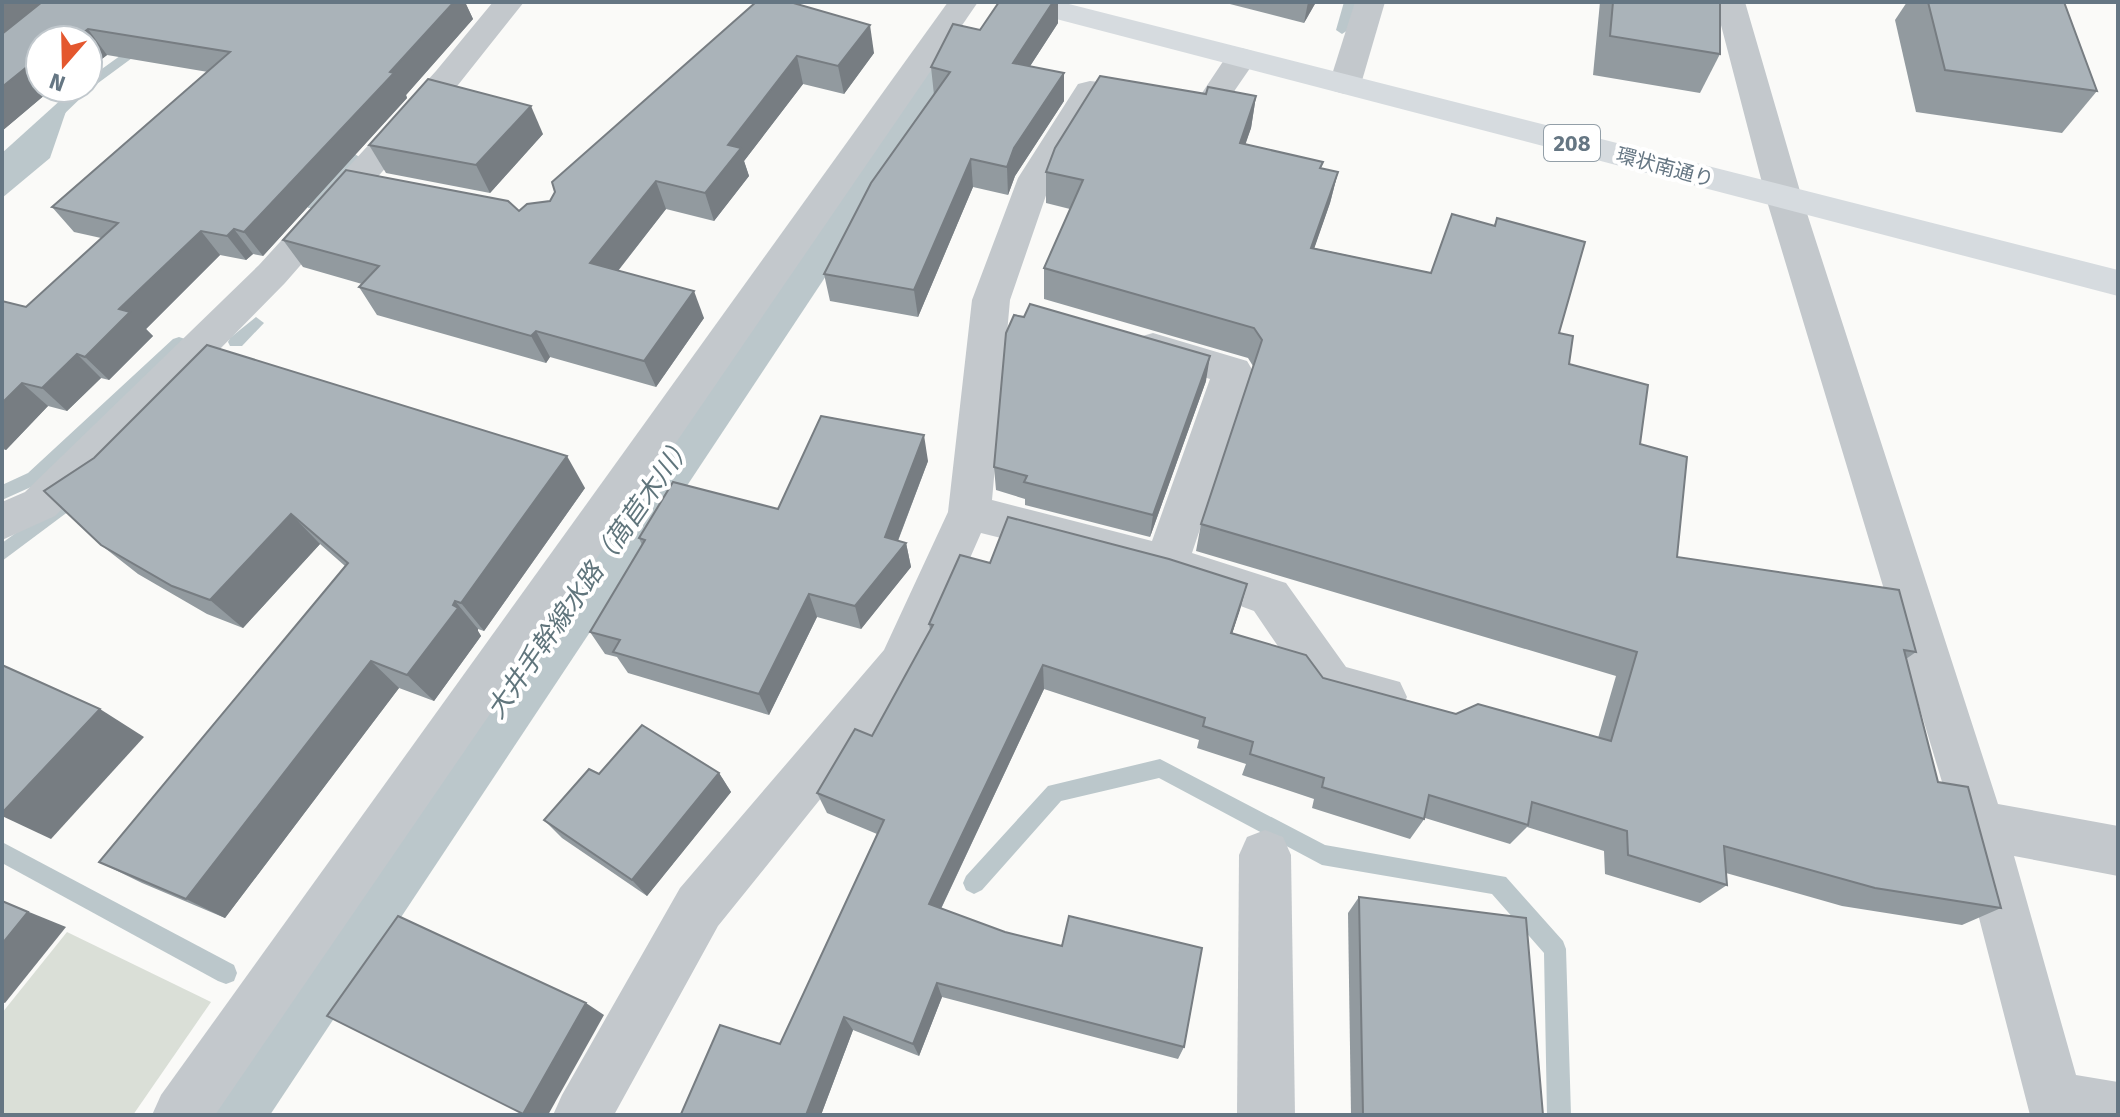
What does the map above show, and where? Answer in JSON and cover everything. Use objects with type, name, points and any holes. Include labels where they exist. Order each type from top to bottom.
[{"type":"highway","name":"環状南通り","points":[[1025,2],[2118,283]]},
{"type":"street","points":[[2,522],[40,504],[272,274],[447,78],[509,2]]},
{"type":"street","points":[[181,1115],[963,2]]},
{"type":"street","points":[[1345,84],[1370,2]]},
{"type":"street","points":[[1730,2],[1784,198],[1980,825],[2057,1108],[2118,1111]]},
{"type":"street","points":[[582,1115],[699,907],[901,664],[969,512],[1006,305],[1035,178],[1090,91],[1215,105],[1219,90],[1241,58]]},
{"type":"street","points":[[354,182],[399,191]]},
{"type":"street","points":[[1112,335],[1233,371],[1166,563]]},
{"type":"street","points":[[969,512],[1166,563],[1270,597],[1331,684],[1428,708]]},
{"type":"street","points":[[1980,825],[2118,851]]},
{"type":"street","points":[[1265,855],[1266,1115]]},
{"type":"shaded area","points":[[56,104],[69,104],[50,158],[2,198],[2,153]]},
{"type":"shaded area","points":[[67,932],[211,1002],[133,1115],[2,1115],[2,1013]]},
{"type":"building","points":[[42,2],[454,2],[390,72],[394,73],[244,232],[234,229],[227,236],[201,231],[119,309],[130,312],[85,357],[77,354],[42,388],[22,383],[2,403],[2,301],[26,307],[118,223],[52,207],[230,52],[104,32],[104,24],[24,24],[24,69],[2,87],[2,34]]},
{"type":"building","points":[[756,2],[790,2],[870,25],[838,66],[797,56],[728,145],[741,148],[705,193],[656,181],[590,263],[694,291],[644,361],[536,331],[531,336],[359,287],[379,266],[283,240],[346,170],[508,201],[519,211],[527,204],[550,201],[555,192],[552,182]]},
{"type":"building","points":[[999,2],[1053,2],[1013,63],[1064,73],[1014,148],[1007,167],[971,159],[914,290],[824,274],[871,183],[950,72],[931,67],[953,24],[980,30]]},
{"type":"building","points":[[1613,2],[1720,2],[1720,54],[1610,36]]},
{"type":"building","points":[[1928,2],[2064,2],[2097,91],[1945,70]]},
{"type":"building","points":[[1100,76],[1206,94],[1208,87],[1256,96],[1240,143],[1323,162],[1320,168],[1338,172],[1311,248],[1431,273],[1452,214],[1495,226],[1497,218],[1585,242],[1559,333],[1573,336],[1569,364],[1648,385],[1640,444],[1687,457],[1677,557],[1899,590],[1916,652],[1904,650],[1938,782],[1968,787],[2001,908],[1875,888],[1724,846],[1727,885],[1628,855],[1627,831],[1532,802],[1528,825],[1429,795],[1424,819],[1322,787],[1324,778],[1250,754],[1253,742],[1203,726],[1205,718],[1043,665],[929,904],[1005,932],[1062,946],[1069,916],[1202,948],[1184,1047],[937,983],[913,1044],[844,1017],[806,1115],[681,1114],[720,1025],[780,1044],[884,820],[817,793],[855,729],[872,736],[933,625],[929,624],[960,555],[990,563],[1008,517],[1169,559],[1247,584],[1231,633],[1306,655],[1323,678],[1456,714],[1478,704],[1611,741],[1637,652],[1201,524],[1262,340],[1254,328],[1044,268],[1083,180],[1046,172],[1055,148]]},
{"type":"building","points":[[428,79],[531,106],[476,165],[369,145]]},
{"type":"building","points":[[1030,304],[1210,356],[1153,515],[1024,482],[1027,476],[994,467],[1006,333],[1014,315],[1024,317]]},
{"type":"building","points":[[207,345],[567,456],[461,603],[455,601],[453,605],[458,608],[407,675],[371,661],[186,899],[99,862],[348,563],[291,514],[210,600],[172,586],[101,545],[44,491],[94,458]]},
{"type":"building","points":[[821,416],[924,435],[885,537],[906,543],[855,606],[809,594],[759,694],[613,652],[620,640],[590,632],[645,540],[639,538],[673,482],[778,509]]},
{"type":"building","points":[[2,665],[100,709],[2,813]]},
{"type":"building","points":[[642,725],[719,773],[632,880],[544,820],[589,769],[599,774]]},
{"type":"building","points":[[1359,897],[1526,918],[1543,1115],[1363,1115]]},
{"type":"building","points":[[2,901],[28,912],[2,944]]},
{"type":"building","points":[[398,916],[586,1003],[523,1114],[327,1016]]},
{"type":"waterway","points":[[1342,30],[1350,2]]},
{"type":"waterway","name":"大井手幹線水路（萵苣木川）","points":[[220,1115],[295,1001],[960,39]]},
{"type":"waterway","points":[[104,73],[142,44]]},
{"type":"waterway","points":[[52,118],[67,104]]},
{"type":"waterway","points":[[313,205],[355,159]]},
{"type":"waterway","points":[[236,342],[256,323]]},
{"type":"waterway","points":[[2,493],[34,478],[179,343]]},
{"type":"waterway","points":[[2,553],[63,506]]},
{"type":"waterway","points":[[974,883],[1055,793],[1160,768],[1322,855],[1498,884],[1555,949],[1559,1115]]},
{"type":"waterway","points":[[2,852],[226,973]]}]
